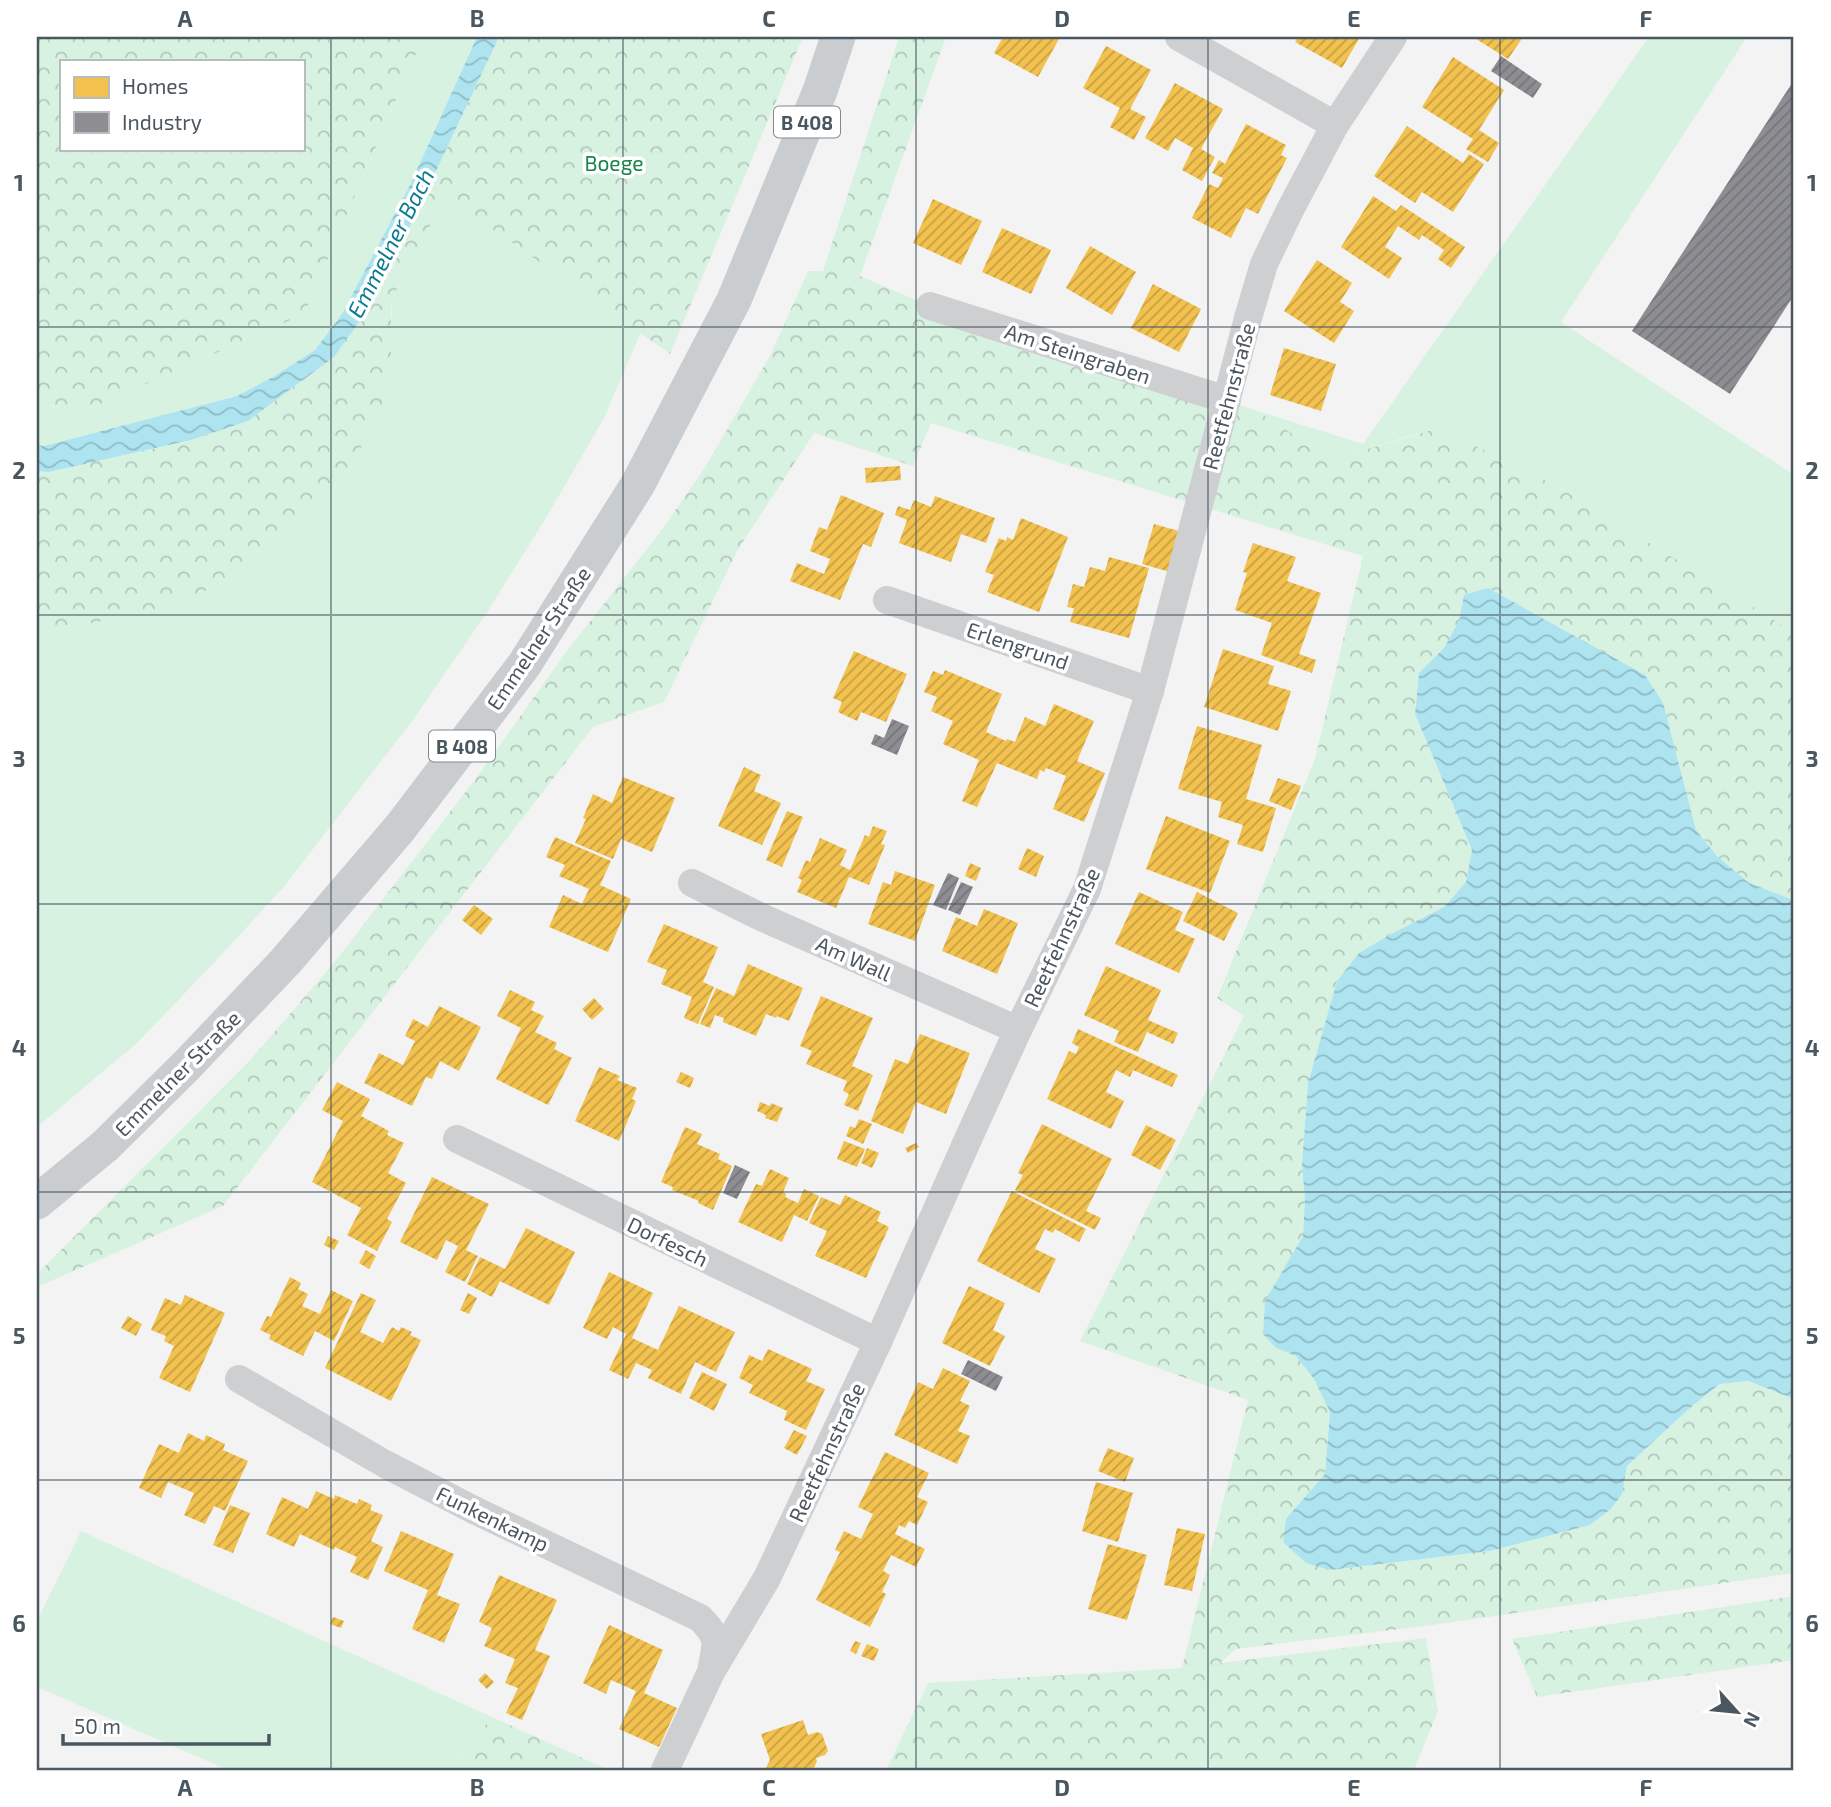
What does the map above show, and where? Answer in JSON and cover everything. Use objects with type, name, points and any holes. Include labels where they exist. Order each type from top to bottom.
[{"type":"main road","name":"Emmelner Straße","points":[[37,1202],[105,1146],[285,962],[400,828],[524,665],[638,484],[734,300],[820,91],[838,37]]},
{"type":"street","points":[[1179,37],[1335,125]]},
{"type":"street","name":"Reetfehnstraße","points":[[665,1770],[710,1672],[767,1578],[878,1342],[1018,1030],[1087,889],[1150,691],[1264,264],[1335,125],[1393,37]]},
{"type":"street","name":"Am Steingraben","points":[[930,306],[1227,400]]},
{"type":"street","name":"Erlengrund","points":[[887,600],[1150,691]]},
{"type":"street","name":"Am Wall","points":[[692,883],[761,917],[1018,1030]]},
{"type":"street","name":"Dorfesch","points":[[457,1139],[878,1342]]},
{"type":"street","name":"Funkenkamp","points":[[239,1379],[385,1464],[700,1618],[713,1632],[716,1644],[710,1672]]},
{"type":"green space","points":[[37,37],[423,37],[304,314],[78,414],[37,401]]},
{"type":"green space","points":[[423,37],[477,37],[410,185],[342,314],[315,350],[237,396],[44,446],[37,445],[37,401],[78,414],[304,314]]},
{"type":"green space","name":"Boege","points":[[499,37],[803,37],[670,354],[446,196],[391,300],[391,370],[380,413],[349,469],[308,520],[256,567],[162,611],[37,632],[37,471],[49,472],[191,440],[248,421],[334,357],[390,269]]},
{"type":"green space","points":[[899,37],[946,37],[860,276],[930,306],[1255,410],[1313,450],[1331,456],[1350,454],[1439,428],[1555,485],[1794,632],[1794,900],[1749,883],[1717,856],[1696,830],[1663,703],[1644,675],[1488,588],[1465,595],[1459,621],[1444,648],[1419,673],[1415,714],[1472,850],[1466,882],[1444,907],[1359,953],[1337,981],[1308,1083],[1302,1165],[1305,1199],[1303,1236],[1289,1261],[1276,1348],[1296,1356],[1314,1378],[1330,1412],[1325,1474],[1308,1495],[1330,1570],[1490,1551],[1590,1525],[1611,1509],[1622,1494],[1627,1466],[1690,1408],[1721,1384],[1747,1381],[1794,1399],[1794,1573],[1425,1626],[1236,1649],[1220,1663],[1426,1638],[1438,1711],[1414,1770],[886,1770],[928,1683],[1182,1668],[1248,1400],[1080,1341],[1244,1016],[1217,998],[1315,759],[1363,556],[931,423],[913,466],[814,433],[737,551],[664,702],[593,727],[223,1206],[37,1287],[37,1274],[253,1057],[337,959],[477,777],[566,652],[661,531],[704,469],[771,354],[808,271],[823,271]]},
{"type":"green space","points":[[1649,37],[1747,37],[1561,322],[1794,475],[1794,632],[1555,485],[1439,428],[1350,454],[1331,456],[1313,450],[1255,410],[1363,444]]},
{"type":"green space","points":[[446,196],[641,332],[604,418],[490,608],[413,720],[282,889],[137,1043],[37,1127],[37,632],[162,610],[392,317],[391,300]]},
{"type":"green space","points":[[81,1531],[492,1717],[448,1770],[228,1770],[37,1687],[37,1621]]},
{"type":"green space","points":[[1794,1596],[1794,1660],[1537,1697],[1512,1639]]},
{"type":"green space","points":[[492,1717],[609,1770],[448,1770]]},
{"type":"water","name":"Emmelner Bach","points":[[477,37],[499,37],[390,269],[361,319],[334,357],[248,421],[191,440],[49,472],[37,471],[37,445],[44,446],[237,396],[315,350],[342,314],[410,185]]},
{"type":"water","points":[[1488,588],[1645,675],[1663,703],[1696,830],[1717,856],[1749,883],[1794,900],[1794,1399],[1748,1381],[1720,1384],[1627,1466],[1622,1494],[1611,1509],[1590,1525],[1490,1551],[1330,1570],[1306,1563],[1283,1542],[1286,1519],[1325,1474],[1330,1412],[1314,1379],[1296,1356],[1276,1348],[1263,1334],[1265,1301],[1303,1236],[1305,1199],[1302,1165],[1308,1083],[1337,981],[1359,953],[1444,907],[1466,882],[1472,850],[1415,714],[1419,673],[1444,648],[1459,621],[1464,595]]},
{"type":"building: Homes","points":[[1003,37],[1060,37],[1038,77],[994,53]]},
{"type":"building: Homes","points":[[1298,37],[1360,37],[1342,68],[1295,42]]},
{"type":"building: Homes","points":[[1473,37],[1523,37],[1508,59]]},
{"type":"building: Homes","points":[[1106,46],[1151,70],[1130,109],[1146,117],[1134,140],[1110,127],[1120,108],[1083,88]]},
{"type":"building: Homes","points":[[1453,57],[1504,90],[1479,130],[1499,143],[1488,162],[1466,149],[1473,139],[1422,107]]},
{"type":"building: Homes","points":[[1175,83],[1223,109],[1201,149],[1215,157],[1202,181],[1182,170],[1193,148],[1175,138],[1168,151],[1145,138]]},
{"type":"building: Homes","points":[[1246,124],[1286,145],[1281,155],[1287,158],[1258,214],[1246,208],[1231,238],[1192,218],[1209,184],[1218,188],[1223,178],[1212,173],[1219,160],[1225,164]]},
{"type":"building: Homes","points":[[1407,126],[1463,163],[1469,154],[1484,164],[1453,212],[1422,192],[1415,203],[1374,176]]},
{"type":"building: Homes","points":[[1373,196],[1396,211],[1401,205],[1465,247],[1451,268],[1438,259],[1444,250],[1422,235],[1419,240],[1398,226],[1385,247],[1402,258],[1389,279],[1341,247]]},
{"type":"building: Homes","points":[[933,199],[982,221],[961,265],[913,243]]},
{"type":"building: Homes","points":[[1002,228],[1051,250],[1031,294],[982,272]]},
{"type":"building: Homes","points":[[1090,246],[1136,272],[1112,315],[1066,288]]},
{"type":"building: Homes","points":[[1317,260],[1352,283],[1340,302],[1354,311],[1334,343],[1284,311]]},
{"type":"building: Homes","points":[[1153,284],[1201,309],[1179,352],[1131,328]]},
{"type":"building: Homes","points":[[1284,348],[1336,364],[1321,411],[1270,395]]},
{"type":"building: Homes","points":[[900,466],[901,480],[866,483],[865,468]]},
{"type":"building: Homes","points":[[841,495],[884,513],[871,547],[863,544],[840,600],[790,581],[797,563],[824,574],[830,559],[810,551],[819,527],[827,530]]},
{"type":"building: Homes","points":[[935,496],[995,518],[986,543],[961,534],[951,562],[899,543],[907,520],[895,515],[898,506],[910,510],[914,500],[931,507]]},
{"type":"building: Homes","points":[[1021,518],[1068,537],[1039,612],[987,592],[994,575],[985,572],[999,538],[1006,541],[1007,537],[1013,540]]},
{"type":"building: Homes","points":[[1154,524],[1182,532],[1170,572],[1142,564]]},
{"type":"building: Homes","points":[[1253,543],[1296,557],[1287,581],[1321,593],[1299,654],[1316,660],[1312,673],[1261,655],[1272,623],[1235,610],[1247,573],[1243,572]]},
{"type":"building: Homes","points":[[1109,557],[1149,568],[1129,638],[1070,622],[1074,608],[1067,607],[1073,584],[1084,587],[1090,567],[1105,571]]},
{"type":"building: Homes","points":[[1223,649],[1274,666],[1268,684],[1291,691],[1278,731],[1204,707]]},
{"type":"building: Homes","points":[[854,651],[907,674],[886,722],[861,712],[857,721],[838,712],[842,702],[833,698]]},
{"type":"building: Homes","points":[[945,670],[1002,694],[986,732],[1006,741],[1015,742],[1025,717],[1045,726],[1054,704],[1094,721],[1077,761],[1105,773],[1084,822],[1053,809],[1066,776],[1046,768],[1044,772],[1040,770],[1037,779],[997,763],[977,807],[962,801],[979,760],[943,744],[953,721],[931,711],[937,697],[924,692],[933,671],[943,675]]},
{"type":"building: Homes","points":[[1197,726],[1262,745],[1246,799],[1276,808],[1263,852],[1237,844],[1243,825],[1218,817],[1222,802],[1178,789]]},
{"type":"building: Homes","points":[[744,767],[761,775],[754,791],[781,803],[762,845],[718,826]]},
{"type":"building: Homes","points":[[623,777],[675,798],[652,852],[621,839],[613,859],[575,843],[593,794],[612,803]]},
{"type":"building: Homes","points":[[1278,778],[1301,786],[1291,810],[1269,801]]},
{"type":"building: Homes","points":[[787,811],[803,817],[782,867],[766,860]]},
{"type":"building: Homes","points":[[1166,816],[1230,841],[1210,893],[1146,869]]},
{"type":"building: Homes","points":[[873,826],[887,831],[881,844],[885,845],[869,885],[849,877],[836,908],[797,892],[802,880],[798,878],[806,860],[810,862],[820,838],[847,850],[840,865],[850,870],[865,835],[869,837]]},
{"type":"building: Homes","points":[[555,837],[611,861],[600,885],[631,899],[608,952],[549,927],[563,895],[582,904],[589,889],[559,876],[565,865],[546,857]]},
{"type":"building: Homes","points":[[1027,848],[1044,856],[1036,877],[1018,869]]},
{"type":"building: Homes","points":[[970,863],[981,868],[976,881],[965,876]]},
{"type":"building: Homes","points":[[895,871],[935,885],[915,941],[868,924],[883,882],[891,885]]},
{"type":"building: Homes","points":[[1139,892],[1183,912],[1175,930],[1195,939],[1179,973],[1115,944]]},
{"type":"building: Homes","points":[[1197,892],[1238,913],[1224,941],[1183,921]]},
{"type":"building: Homes","points":[[474,905],[493,919],[481,935],[462,920]]},
{"type":"building: Homes","points":[[984,909],[1018,923],[997,974],[942,951],[956,917],[977,926]]},
{"type":"building: Homes","points":[[664,924],[718,947],[703,982],[714,987],[698,1024],[684,1018],[692,997],[661,984],[667,970],[647,962]]},
{"type":"building: Homes","points":[[748,964],[803,988],[789,1021],[766,1014],[756,1036],[723,1022],[724,1018],[715,1015],[710,1028],[700,1024],[716,988],[734,996]]},
{"type":"building: Homes","points":[[1106,966],[1161,990],[1148,1020],[1178,1033],[1173,1044],[1147,1032],[1138,1052],[1114,1042],[1119,1031],[1084,1015]]},
{"type":"building: Homes","points":[[510,990],[535,1002],[531,1010],[544,1016],[535,1032],[557,1043],[554,1049],[572,1058],[548,1105],[496,1079],[521,1028],[497,1016]]},
{"type":"building: Homes","points":[[821,996],[873,1018],[852,1066],[873,1075],[858,1111],[844,1105],[849,1094],[843,1091],[847,1081],[806,1064],[812,1051],[800,1046]]},
{"type":"building: Homes","points":[[594,998],[604,1009],[592,1020],[582,1009]]},
{"type":"building: Homes","points":[[439,1006],[481,1027],[459,1071],[440,1061],[432,1079],[426,1077],[412,1106],[364,1083],[379,1053],[403,1065],[415,1041],[405,1036],[413,1019],[428,1027]]},
{"type":"building: Homes","points":[[1078,1029],[1178,1075],[1172,1087],[1133,1070],[1130,1077],[1116,1070],[1106,1092],[1124,1101],[1111,1129],[1047,1099],[1069,1051],[1076,1054],[1079,1047],[1072,1043]]},
{"type":"building: Homes","points":[[920,1034],[970,1053],[946,1114],[916,1102],[903,1134],[871,1121],[895,1059],[908,1064]]},
{"type":"building: Homes","points":[[599,1067],[620,1076],[617,1080],[637,1088],[632,1099],[636,1101],[619,1141],[575,1121]]},
{"type":"building: Homes","points":[[681,1072],[694,1078],[690,1088],[676,1082]]},
{"type":"building: Homes","points":[[337,1082],[370,1099],[361,1116],[389,1131],[387,1135],[404,1143],[388,1173],[406,1183],[387,1219],[392,1222],[377,1251],[347,1235],[361,1208],[312,1182],[343,1121],[322,1110]]},
{"type":"building: Homes","points":[[760,1102],[783,1108],[777,1122],[765,1118],[766,1115],[757,1111]]},
{"type":"building: Homes","points":[[859,1119],[872,1124],[863,1144],[846,1136],[850,1126],[855,1128]]},
{"type":"building: Homes","points":[[1042,1124],[1112,1159],[1086,1211],[1101,1218],[1095,1230],[1015,1190],[1023,1175],[1018,1173]]},
{"type":"building: Homes","points":[[1146,1125],[1176,1140],[1160,1170],[1131,1155]]},
{"type":"building: Homes","points":[[685,1127],[702,1134],[697,1144],[720,1154],[718,1159],[732,1166],[713,1210],[661,1182]]},
{"type":"building: Homes","points":[[844,1141],[865,1149],[857,1167],[837,1159]]},
{"type":"building: Homes","points":[[916,1143],[919,1147],[908,1153],[905,1148]]},
{"type":"building: Homes","points":[[867,1148],[879,1153],[872,1168],[861,1163]]},
{"type":"building: Homes","points":[[770,1169],[789,1178],[783,1192],[785,1197],[798,1203],[804,1189],[819,1196],[807,1221],[794,1215],[782,1242],[738,1222],[756,1184],[762,1186]]},
{"type":"building: Homes","points":[[432,1177],[489,1204],[466,1250],[478,1256],[465,1282],[445,1272],[458,1246],[446,1240],[437,1260],[400,1242]]},
{"type":"building: Homes","points":[[1012,1191],[1086,1229],[1079,1242],[1055,1229],[1053,1233],[1045,1229],[1035,1249],[1056,1259],[1039,1293],[977,1261]]},
{"type":"building: Homes","points":[[845,1195],[881,1212],[877,1221],[889,1227],[866,1278],[815,1256],[827,1231],[809,1223],[821,1197],[840,1205]]},
{"type":"building: Homes","points":[[526,1228],[575,1252],[549,1305],[500,1281],[492,1297],[467,1284],[480,1257],[505,1269]]},
{"type":"building: Homes","points":[[328,1236],[339,1241],[334,1250],[324,1245]]},
{"type":"building: Homes","points":[[366,1250],[376,1256],[369,1269],[359,1263]]},
{"type":"building: Homes","points":[[609,1272],[653,1293],[632,1338],[658,1350],[679,1306],[735,1332],[716,1372],[695,1362],[681,1394],[648,1378],[652,1370],[636,1363],[628,1379],[609,1370],[626,1334],[613,1327],[607,1339],[583,1328]]},
{"type":"building: Homes","points":[[290,1277],[301,1283],[298,1289],[308,1294],[302,1306],[320,1314],[331,1290],[353,1301],[334,1341],[315,1331],[303,1356],[269,1339],[271,1335],[260,1330],[267,1316],[271,1317]]},
{"type":"building: Homes","points":[[969,1286],[1005,1303],[993,1330],[1005,1336],[990,1366],[942,1343]]},
{"type":"building: Homes","points":[[361,1293],[376,1300],[360,1332],[383,1343],[392,1327],[399,1331],[401,1327],[421,1340],[391,1401],[325,1368]]},
{"type":"building: Homes","points":[[468,1293],[477,1298],[469,1314],[460,1310]]},
{"type":"building: Homes","points":[[185,1295],[225,1313],[190,1392],[159,1378],[174,1346],[164,1341],[166,1336],[151,1330],[165,1298],[181,1305]]},
{"type":"building: Homes","points":[[128,1316],[142,1324],[136,1336],[121,1328]]},
{"type":"building: Homes","points":[[768,1349],[812,1369],[806,1381],[825,1389],[806,1430],[784,1420],[787,1411],[749,1393],[753,1385],[739,1378],[749,1355],[762,1361]]},
{"type":"building: Homes","points":[[943,1368],[970,1381],[960,1401],[970,1406],[958,1431],[970,1436],[957,1464],[894,1435],[918,1382],[933,1389]]},
{"type":"building: Homes","points":[[702,1372],[727,1384],[714,1411],[689,1398]]},
{"type":"building: Homes","points":[[794,1430],[807,1436],[797,1455],[784,1448]]},
{"type":"building: Homes","points":[[188,1433],[204,1441],[206,1435],[225,1444],[223,1450],[248,1461],[225,1511],[214,1506],[205,1524],[184,1515],[194,1493],[168,1482],[161,1498],[139,1488],[159,1444],[179,1453]]},
{"type":"building: Homes","points":[[1108,1448],[1134,1458],[1125,1482],[1098,1471]]},
{"type":"building: Homes","points":[[885,1452],[929,1473],[917,1497],[928,1502],[917,1525],[909,1521],[905,1528],[899,1525],[895,1534],[925,1549],[916,1567],[891,1555],[883,1571],[890,1575],[882,1592],[886,1594],[870,1627],[816,1600],[840,1552],[835,1550],[844,1531],[861,1539],[873,1514],[858,1507]]},
{"type":"building: Homes","points":[[1096,1482],[1133,1493],[1118,1542],[1082,1531]]},
{"type":"building: Homes","points":[[316,1491],[334,1499],[335,1495],[357,1504],[359,1499],[372,1505],[370,1510],[383,1515],[371,1541],[383,1547],[368,1580],[350,1572],[357,1557],[335,1547],[334,1550],[300,1534],[294,1547],[266,1534],[282,1497],[308,1509]]},
{"type":"building: Homes","points":[[230,1505],[250,1513],[233,1553],[213,1545]]},
{"type":"building: Homes","points":[[1177,1528],[1205,1534],[1192,1591],[1164,1585]]},
{"type":"building: Homes","points":[[401,1531],[454,1554],[437,1595],[460,1604],[444,1643],[412,1629],[428,1590],[384,1571]]},
{"type":"building: Homes","points":[[1108,1544],[1147,1555],[1127,1620],[1088,1609]]},
{"type":"building: Homes","points":[[499,1575],[557,1600],[535,1650],[550,1656],[522,1720],[506,1713],[518,1688],[505,1683],[515,1659],[484,1646],[492,1628],[479,1622]]},
{"type":"building: Homes","points":[[333,1617],[344,1621],[341,1628],[330,1624]]},
{"type":"building: Homes","points":[[609,1625],[663,1650],[644,1693],[677,1708],[659,1747],[619,1729],[636,1691],[611,1680],[606,1694],[583,1683]]},
{"type":"building: Homes","points":[[855,1641],[861,1643],[856,1654],[850,1651]]},
{"type":"building: Homes","points":[[867,1644],[879,1649],[874,1661],[861,1656]]},
{"type":"building: Homes","points":[[485,1673],[494,1682],[487,1689],[478,1680]]},
{"type":"building: Homes","points":[[803,1720],[808,1735],[817,1732],[822,1734],[828,1751],[825,1755],[816,1758],[813,1770],[765,1770],[770,1760],[761,1734]]},
{"type":"building: Industry","points":[[1501,56],[1542,84],[1533,98],[1491,71]]},
{"type":"building: Industry","points":[[1794,80],[1794,295],[1730,394],[1632,331]]},
{"type":"building: Industry","points":[[892,719],[909,726],[897,755],[871,744],[875,734],[884,738]]},
{"type":"building: Industry","points":[[948,873],[959,878],[946,910],[933,905]]},
{"type":"building: Industry","points":[[961,882],[973,887],[960,915],[948,910]]},
{"type":"building: Industry","points":[[735,1165],[750,1172],[737,1199],[723,1193]]},
{"type":"building: Industry","points":[[968,1360],[1003,1377],[996,1391],[961,1374]]}]
